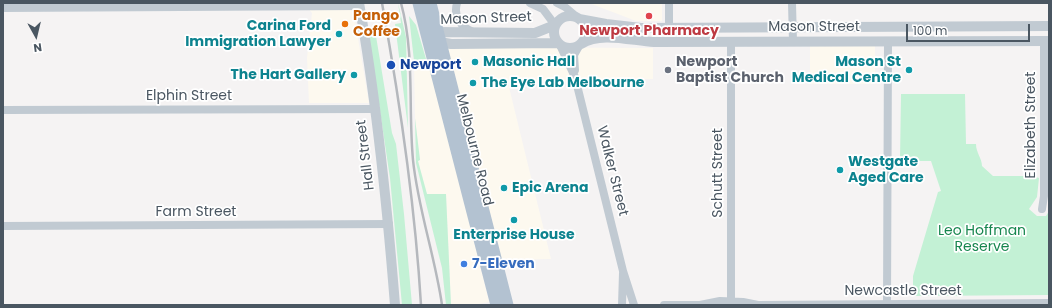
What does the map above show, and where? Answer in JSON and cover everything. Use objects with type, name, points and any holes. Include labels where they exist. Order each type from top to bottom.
[{"type":"main road","name":"Melbourne Road","points":[[419,3],[435,38],[507,305]]},
{"type":"main road","name":"Melbourne Road","points":[[430,3],[435,38],[497,305]]},
{"type":"street","points":[[457,3],[458,19],[464,27],[474,32]]},
{"type":"street","points":[[530,3],[543,9],[555,25],[554,36],[559,44],[569,48],[580,45],[586,32],[584,25],[566,7],[557,3]]},
{"type":"street","points":[[669,3],[669,28]]},
{"type":"street","points":[[792,3],[793,42]]},
{"type":"street","points":[[3,8],[116,5],[360,5]]},
{"type":"street","name":"Hall Street","points":[[360,5],[375,109],[389,224],[395,305]]},
{"type":"street","points":[[555,25],[565,17],[578,18]]},
{"type":"street","name":"Mason Street","points":[[578,18],[622,26],[669,28],[1049,26]]},
{"type":"street","name":"Mason Street","points":[[435,38],[474,32],[535,33],[555,25]]},
{"type":"street","name":"Mason Street","points":[[435,38],[559,44]]},
{"type":"street","name":"Mason Street","points":[[580,45],[590,39],[601,38],[654,42],[1046,40]]},
{"type":"street","name":"Elizabeth Street","points":[[1042,209],[1044,196],[1046,40]]},
{"type":"street","points":[[887,304],[888,41]]},
{"type":"street","name":"Schutt Street","points":[[731,42],[731,303]]},
{"type":"street","name":"Walker Street","points":[[559,44],[575,77]]},
{"type":"street","name":"Walker Street","points":[[580,45],[574,55],[575,77],[623,271],[634,305]]},
{"type":"street","name":"Elphin Street","points":[[3,110],[375,109]]},
{"type":"street","name":"Farm Street","points":[[3,226],[389,224]]},
{"type":"street","name":"Walker Street","points":[[622,305],[623,271]]},
{"type":"street","name":"Newcastle Street","points":[[664,305],[731,303],[758,305],[1046,304]]},
{"type":"shaded area","points":[[304,3],[352,3],[369,103],[309,103],[307,58],[312,13]]},
{"type":"shaded area","points":[[589,3],[662,3],[662,21],[636,21]]},
{"type":"shaded area","points":[[810,46],[875,46],[875,84],[810,84]]},
{"type":"shaded area","points":[[444,47],[653,48],[653,79],[508,83],[551,259],[499,260]]},
{"type":"shaded area","points":[[429,59],[489,302],[474,305],[451,305],[446,194],[427,194],[418,161],[420,159],[415,118],[414,61]]},
{"type":"green space","points":[[398,3],[406,37],[408,128],[395,24],[401,23]]},
{"type":"green space","points":[[409,16],[416,25],[426,59],[414,61]]},
{"type":"green space","points":[[375,30],[392,133],[396,144],[412,305],[402,305],[390,178],[368,31]]},
{"type":"green space","name":"Leo Hoffman Reserve","points":[[901,94],[965,94],[966,144],[976,144],[982,166],[993,176],[1032,176],[1039,178],[1037,197],[1029,209],[1037,216],[1046,216],[1049,211],[1049,295],[913,296],[913,276],[938,192],[941,191],[931,161],[900,161]]},
{"type":"green space","points":[[415,118],[420,160],[418,161],[427,194],[446,194],[451,305],[446,305],[442,268],[416,163]]},
{"type":"railway","points":[[382,3],[395,78],[411,191],[421,305]]},
{"type":"railway","points":[[401,3],[410,61],[412,140],[415,178],[442,305]]},
{"type":"place","name":"Newport Pharmacy","points":[[649,16]]},
{"type":"place","name":"Pango Coffee","points":[[345,24]]},
{"type":"place","name":"Carina Ford Immigration Lawyer","points":[[339,34]]},
{"type":"place","name":"Masonic Hall","points":[[475,62]]},
{"type":"place","name":"Newport","points":[[391,65]]},
{"type":"place","name":"Newport Baptist Church","points":[[668,70]]},
{"type":"place","name":"Mason St Medical Centre","points":[[909,70]]},
{"type":"place","name":"The Hart Gallery","points":[[354,75]]},
{"type":"place","name":"The Eye Lab Melbourne","points":[[473,83]]},
{"type":"place","name":"Westgate Aged Care","points":[[840,170]]},
{"type":"place","name":"Epic Arena","points":[[504,188]]},
{"type":"place","name":"Enterprise House","points":[[514,220]]},
{"type":"place","name":"7-Eleven","points":[[464,264]]}]
